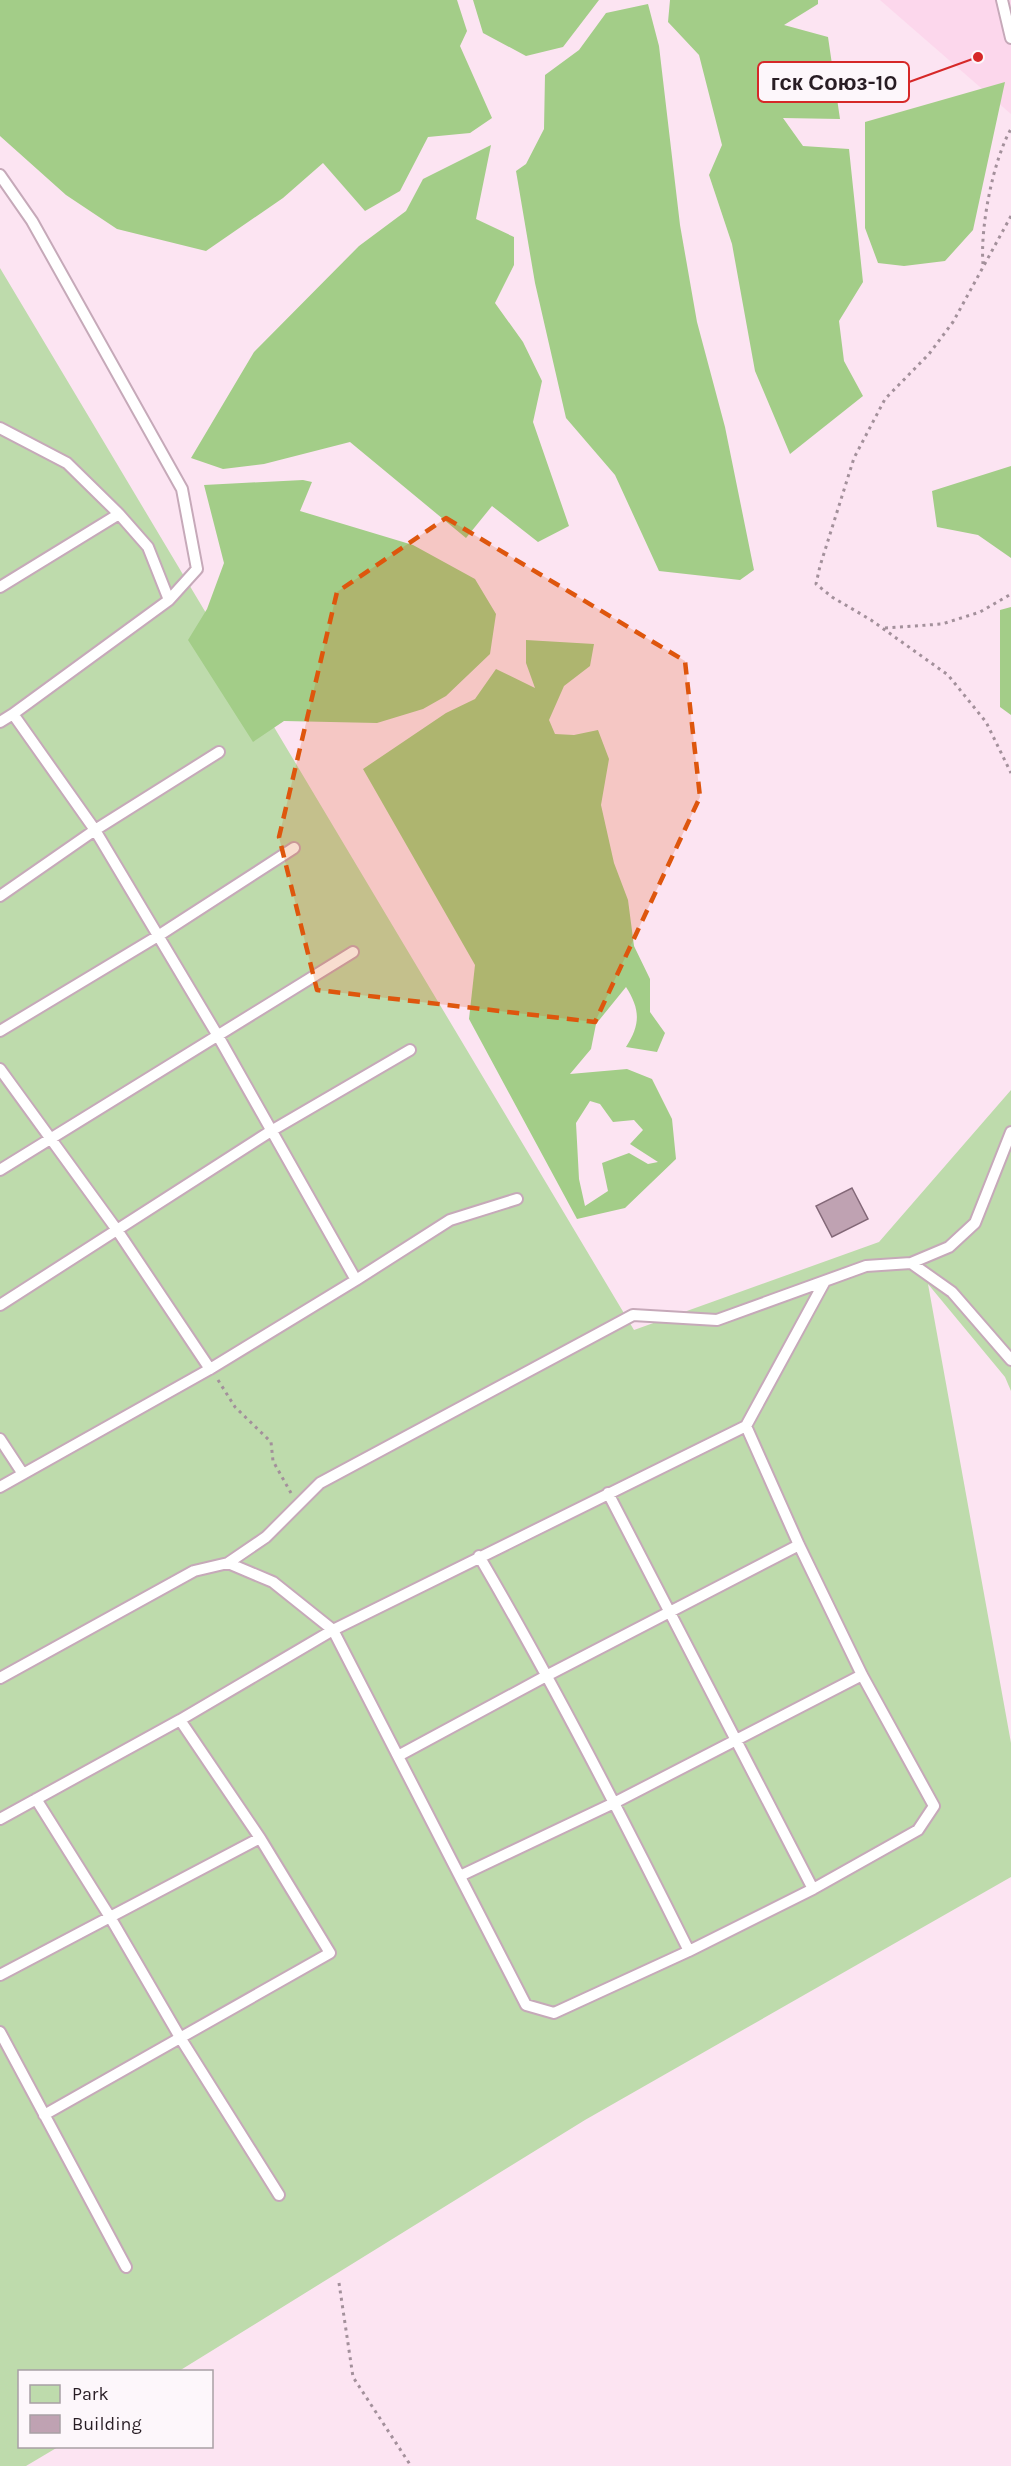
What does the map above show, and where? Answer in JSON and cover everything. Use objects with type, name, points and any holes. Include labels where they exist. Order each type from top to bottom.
[{"type":"lane","points":[[1002,0],[1011,38]]},
{"type":"lane","points":[[0,175],[32,221],[182,489],[197,569],[169,600],[0,722]]},
{"type":"lane","points":[[0,428],[67,463],[119,514],[148,547],[169,600]]},
{"type":"lane","points":[[0,587],[119,514]]},
{"type":"lane","points":[[13,714],[95,830],[218,1036],[356,1280]]},
{"type":"lane","points":[[0,896],[95,830],[219,752]]},
{"type":"lane","points":[[0,1032],[158,936],[294,848]]},
{"type":"lane","points":[[0,1170],[353,952]]},
{"type":"lane","points":[[0,1305],[271,1131],[410,1050]]},
{"type":"lane","points":[[0,1069],[117,1230],[210,1369]]},
{"type":"lane","points":[[0,1678],[194,1570],[228,1563],[266,1537],[320,1483],[633,1315],[717,1320],[866,1266],[911,1263],[949,1247],[975,1224],[1011,1132]]},
{"type":"lane","points":[[0,1487],[210,1369],[450,1220],[517,1199]]},
{"type":"lane","points":[[911,1263],[952,1292],[1011,1360]]},
{"type":"lane","points":[[0,1819],[180,1720],[333,1630],[746,1426],[825,1281]]},
{"type":"lane","points":[[228,1563],[273,1582],[333,1630],[526,2004],[554,2013],[689,1952],[813,1889],[918,1830],[934,1806],[862,1675],[799,1545],[746,1426]]},
{"type":"lane","points":[[0,1439],[23,1474]]},
{"type":"lane","points":[[608,1493],[813,1889]]},
{"type":"lane","points":[[398,1756],[548,1675],[799,1545]]},
{"type":"lane","points":[[480,1556],[548,1675],[615,1802],[689,1952]]},
{"type":"lane","points":[[460,1876],[615,1802],[862,1675]]},
{"type":"lane","points":[[44,2115],[330,1953],[260,1838],[180,1720]]},
{"type":"lane","points":[[36,1799],[110,1917],[181,2039],[279,2195]]},
{"type":"lane","points":[[0,1975],[260,1838]]},
{"type":"lane","points":[[0,2032],[126,2267]]},
{"type":"path","points":[[984,266],[982,246],[988,203],[1003,143],[1011,129]]},
{"type":"path","points":[[1011,216],[953,322],[929,354],[885,399],[854,458],[816,584],[832,597],[884,628],[948,675],[986,722],[1011,773]]},
{"type":"path","points":[[884,628],[942,624],[980,612],[1011,594]]},
{"type":"path","points":[[210,1369],[235,1407],[271,1442],[273,1461],[298,1504]]},
{"type":"path","points":[[339,2283],[353,2377],[411,2466]]},
{"type":"highlighted area","points":[[446,518],[685,661],[700,797],[595,1022],[317,990],[279,837],[337,592]]},
{"type":"shaded area","points":[[880,0],[1011,0],[1011,114]]},
{"type":"green space","points":[[0,0],[457,0],[467,31],[460,46],[492,118],[470,133],[428,137],[400,191],[365,211],[323,163],[283,198],[206,251],[117,229],[66,195],[0,136]]},
{"type":"green space","points":[[473,0],[599,0],[563,47],[526,56],[483,33]]},
{"type":"green space","points":[[670,0],[818,0],[818,4],[784,25],[828,37],[840,119],[783,118],[803,146],[849,149],[863,282],[839,321],[844,361],[863,396],[790,454],[755,371],[732,244],[709,175],[722,145],[699,55],[668,22]]},
{"type":"green space","points":[[648,4],[659,46],[680,225],[697,322],[725,427],[754,570],[740,580],[659,571],[615,475],[566,418],[535,283],[516,171],[526,164],[544,129],[545,75],[579,50],[606,13]]},
{"type":"green space","points":[[1005,82],[973,230],[945,261],[904,266],[878,263],[865,228],[865,122]]},
{"type":"green space","points":[[491,145],[476,219],[514,237],[514,265],[495,303],[523,342],[542,381],[533,422],[569,526],[538,542],[492,506],[466,538],[350,442],[264,464],[223,469],[191,458],[254,352],[359,246],[406,211],[423,179]]},
{"type":"green space","points":[[0,268],[634,1330],[879,1242],[1011,1090],[1011,1391],[1005,1377],[928,1284],[1011,1743],[1011,1877],[585,2120],[181,2370],[18,2370],[18,2448],[56,2448],[26,2466],[0,2466]]},
{"type":"green space","points":[[1011,466],[1011,558],[978,535],[937,527],[932,491]]},
{"type":"green space","points":[[303,480],[312,482],[300,511],[413,545],[475,579],[496,614],[490,654],[446,696],[423,709],[377,723],[284,721],[253,742],[188,640],[207,609],[224,563],[204,485]]},
{"type":"green space","points":[[1011,607],[1011,715],[1000,707],[1000,610]]},
{"type":"green space","points":[[526,640],[594,644],[590,666],[564,686],[549,720],[555,734],[574,735],[598,730],[609,759],[601,805],[614,863],[628,900],[634,946],[650,979],[650,1012],[665,1033],[657,1052],[626,1047],[634,1031],[637,1017],[634,1002],[626,987],[596,1024],[591,1049],[570,1074],[627,1069],[652,1079],[672,1119],[676,1159],[625,1208],[577,1219],[469,1019],[475,965],[363,769],[446,713],[475,699],[496,669],[535,688],[526,663]],"holes":[[[590,1101],[600,1104],[613,1122],[634,1120],[643,1130],[630,1144],[658,1162],[648,1164],[629,1153],[602,1163],[608,1191],[585,1206],[579,1179],[576,1123]]]},
{"type":"building","points":[[852,1188],[868,1219],[832,1237],[816,1206]]},
{"type":"place","name":"гск Союз-10","points":[[978,57]]}]
